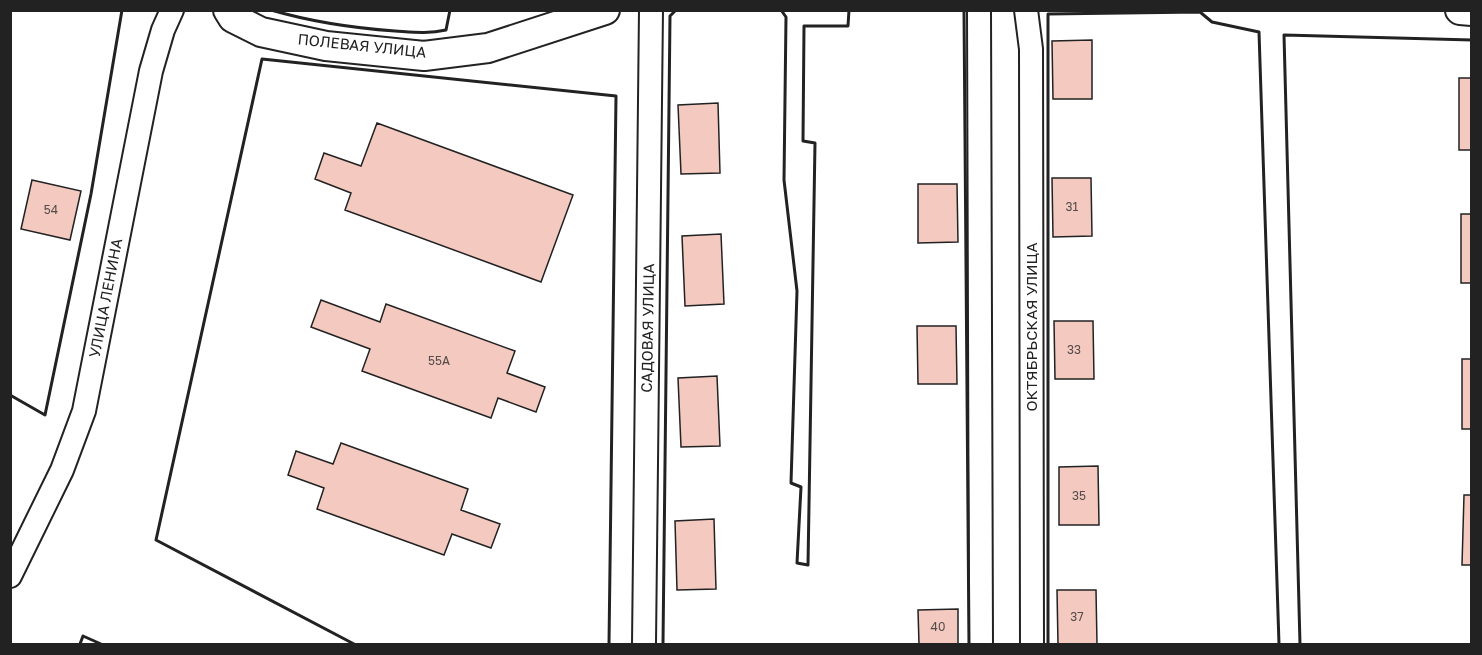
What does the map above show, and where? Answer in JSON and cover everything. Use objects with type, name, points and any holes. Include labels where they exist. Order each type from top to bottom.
[{"type":"street","name":"УЛИЦА ЛЕНИНА","points":[[10,576],[62,470],[84,411],[151,71],[163,30],[172,10]]},
{"type":"street","name":"ПОЛЕВАЯ УЛИЦА","points":[[228,10],[233,18],[261,32],[326,45],[424,56],[488,48],[588,13]]},
{"type":"street","name":"САДОВАЯ УЛИЦА","points":[[644,645],[651,10]]},
{"type":"street","points":[[979,10],[981,645]]},
{"type":"street","name":"ОКТЯБРЬСКАЯ УЛИЦА","points":[[1026,10],[1031,49],[1032,645]]},
{"type":"street","points":[[1460,10],[1472,11]]},
{"type":"building","points":[[1092,40],[1092,99],[1053,99],[1052,41]]},
{"type":"building","points":[[1459,78],[1472,78],[1472,150],[1459,150]]},
{"type":"building","points":[[718,103],[720,173],[681,174],[678,105]]},
{"type":"building","points":[[377,123],[573,195],[541,282],[345,210],[351,193],[315,179],[324,153],[361,166]]},
{"type":"building","points":[[1052,178],[1091,178],[1092,236],[1053,237]]},
{"type":"building","points":[[32,180],[81,191],[70,240],[21,229]]},
{"type":"building","points":[[918,184],[957,184],[958,242],[918,243]]},
{"type":"building","points":[[1461,214],[1472,214],[1472,283],[1461,283]]},
{"type":"building","points":[[721,234],[724,304],[685,306],[682,236]]},
{"type":"building","points":[[321,300],[380,322],[386,304],[515,351],[507,373],[545,387],[536,412],[498,398],[491,418],[362,371],[370,349],[311,327]]},
{"type":"building","points":[[1054,321],[1093,321],[1094,379],[1055,379]]},
{"type":"building","points":[[917,326],[956,326],[957,384],[918,384]]},
{"type":"building","points":[[1462,359],[1472,359],[1472,429],[1462,429]]},
{"type":"building","points":[[717,376],[720,446],[681,447],[678,378]]},
{"type":"building","points":[[341,443],[468,489],[461,510],[500,524],[491,548],[452,534],[444,555],[317,509],[324,488],[288,475],[296,451],[333,464]]},
{"type":"building","points":[[1098,466],[1099,525],[1059,525],[1059,467]]},
{"type":"building","points":[[1464,495],[1472,495],[1472,565],[1462,565]]},
{"type":"building","points":[[714,519],[716,589],[677,590],[675,521]]},
{"type":"building","points":[[1057,590],[1096,590],[1097,644],[1058,644]]},
{"type":"building","points":[[958,609],[958,644],[919,644],[918,610]]},
{"type":"wall","points":[[10,395],[45,415],[91,194],[122,10]]},
{"type":"wall","points":[[271,10],[348,26],[420,32],[446,30],[450,10]]},
{"type":"wall","points":[[663,644],[670,16],[676,10]]},
{"type":"wall","points":[[781,10],[786,17],[784,180],[797,291],[791,483],[801,487],[797,563],[808,565],[815,143],[803,141],[804,26],[848,26],[849,10]]},
{"type":"wall","points":[[964,10],[969,644]]},
{"type":"wall","points":[[1048,644],[1048,14],[1200,12],[1212,22],[1259,32],[1279,644]]},
{"type":"wall","points":[[1300,644],[1284,35],[1472,40]]},
{"type":"wall","points":[[354,644],[156,540],[262,59],[616,96],[609,644]]},
{"type":"wall","points":[[80,644],[83,636],[101,644]]}]
